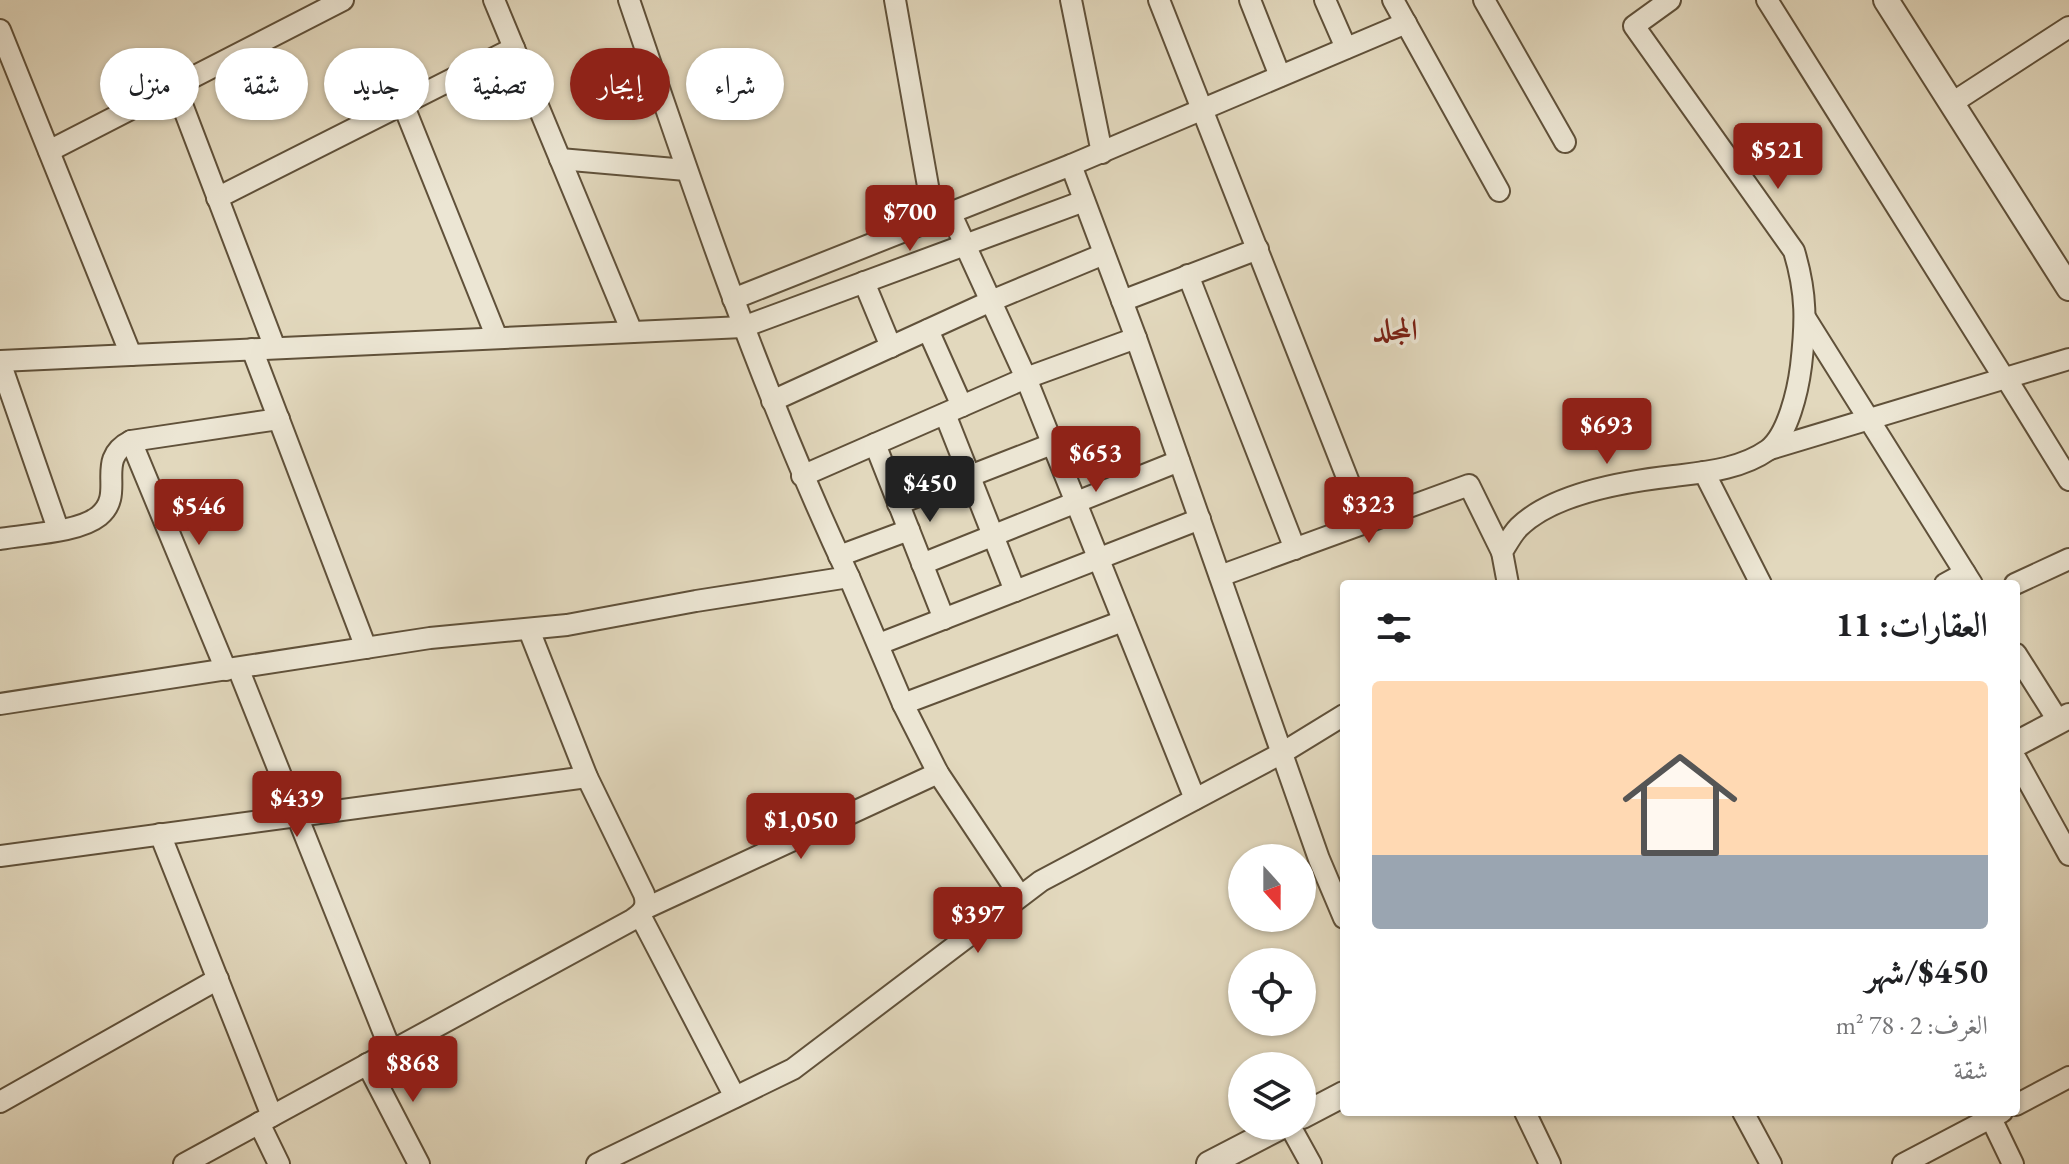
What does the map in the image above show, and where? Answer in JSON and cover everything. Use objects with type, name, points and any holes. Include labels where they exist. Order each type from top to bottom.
[{"type":"street","points":[[199,72],[305,10],[343,0]]},
{"type":"street","points":[[494,0],[514,48]]},
{"type":"street","points":[[629,0],[743,327],[802,476],[903,704],[938,773],[1020,896]]},
{"type":"street","points":[[895,0],[942,216],[965,245],[1026,378],[1195,799]]},
{"type":"street","points":[[1071,0],[1102,153]]},
{"type":"street","points":[[1159,0],[1365,523]]},
{"type":"street","points":[[1250,0],[1280,76]]},
{"type":"street","points":[[1325,0],[1346,48]]},
{"type":"street","points":[[1393,0],[1499,191]]},
{"type":"street","points":[[1484,0],[1565,142]]},
{"type":"street","points":[[1670,0],[1634,26],[1794,251],[1803,284],[1806,319],[1798,394],[1787,421],[1770,449]]},
{"type":"street","points":[[1767,0],[2069,480]]},
{"type":"street","points":[[1886,0],[2069,288]]},
{"type":"street","points":[[733,299],[1102,153],[1406,23]]},
{"type":"street","points":[[1952,103],[2069,27]]},
{"type":"street","points":[[0,30],[131,355]]},
{"type":"street","points":[[49,151],[109,120]]},
{"type":"street","points":[[188,120],[275,348]]},
{"type":"street","points":[[217,198],[371,120]]},
{"type":"street","points":[[409,120],[497,338]]},
{"type":"street","points":[[544,120],[632,332]]},
{"type":"street","points":[[560,159],[686,170]]},
{"type":"street","points":[[1071,165],[1136,338],[1319,859],[1340,909]]},
{"type":"street","points":[[58,529],[0,361],[743,327],[1084,201]]},
{"type":"street","points":[[1122,301],[1258,249]]},
{"type":"street","points":[[772,401],[991,301],[1104,254]]},
{"type":"street","points":[[1188,275],[1295,549]]},
{"type":"street","points":[[864,282],[891,347]]},
{"type":"street","points":[[1806,319],[1969,579]]},
{"type":"street","points":[[928,330],[954,410],[970,476],[1015,591]]},
{"type":"street","points":[[802,476],[1026,378],[1136,338]]},
{"type":"street","points":[[252,349],[366,648]]},
{"type":"street","points":[[1502,552],[1519,528],[1540,512],[1582,494],[1650,478],[1736,465],[1770,449],[2069,359]]},
{"type":"street","points":[[0,539],[75,527],[98,517],[111,502],[113,458],[117,448],[131,441],[279,419]]},
{"type":"street","points":[[131,441],[297,816],[391,1051]]},
{"type":"street","points":[[875,444],[944,619]]},
{"type":"street","points":[[898,504],[1052,444]]},
{"type":"street","points":[[922,564],[1179,461]]},
{"type":"street","points":[[1704,472],[1759,580]]},
{"type":"street","points":[[1220,576],[1469,485],[1502,552],[1507,580]]},
{"type":"street","points":[[879,644],[1200,519]]},
{"type":"street","points":[[839,556],[909,530]]},
{"type":"street","points":[[2020,582],[2069,559]]},
{"type":"street","points":[[0,704],[430,638],[529,630],[849,577]]},
{"type":"street","points":[[903,704],[1123,621]]},
{"type":"street","points":[[529,630],[587,777],[644,894],[646,902],[642,912],[735,1097]]},
{"type":"street","points":[[2020,659],[2064,719],[2020,742]]},
{"type":"street","points":[[597,1164],[793,1069],[1041,881],[1282,753],[1340,717]]},
{"type":"street","points":[[2020,766],[2069,855]]},
{"type":"street","points":[[184,1164],[642,912],[938,773]]},
{"type":"street","points":[[1,852],[587,777]]},
{"type":"street","points":[[160,834],[218,979],[279,1164]]},
{"type":"street","points":[[0,1102],[218,979]]},
{"type":"street","points":[[367,1064],[419,1164]]},
{"type":"street","points":[[2020,1103],[2069,1077]]},
{"type":"street","points":[[1316,1109],[1340,1096]]},
{"type":"street","points":[[1527,1116],[1550,1164]]},
{"type":"street","points":[[1745,1116],[1771,1164]]},
{"type":"street","points":[[1903,1164],[1990,1116]]},
{"type":"street","points":[[1995,1116],[2013,1164]]},
{"type":"street","points":[[1209,1164],[1255,1140]]},
{"type":"street","points":[[1298,1140],[1311,1164]]},
{"type":"district","name":"المجلد","points":[[1395,329]]}]
